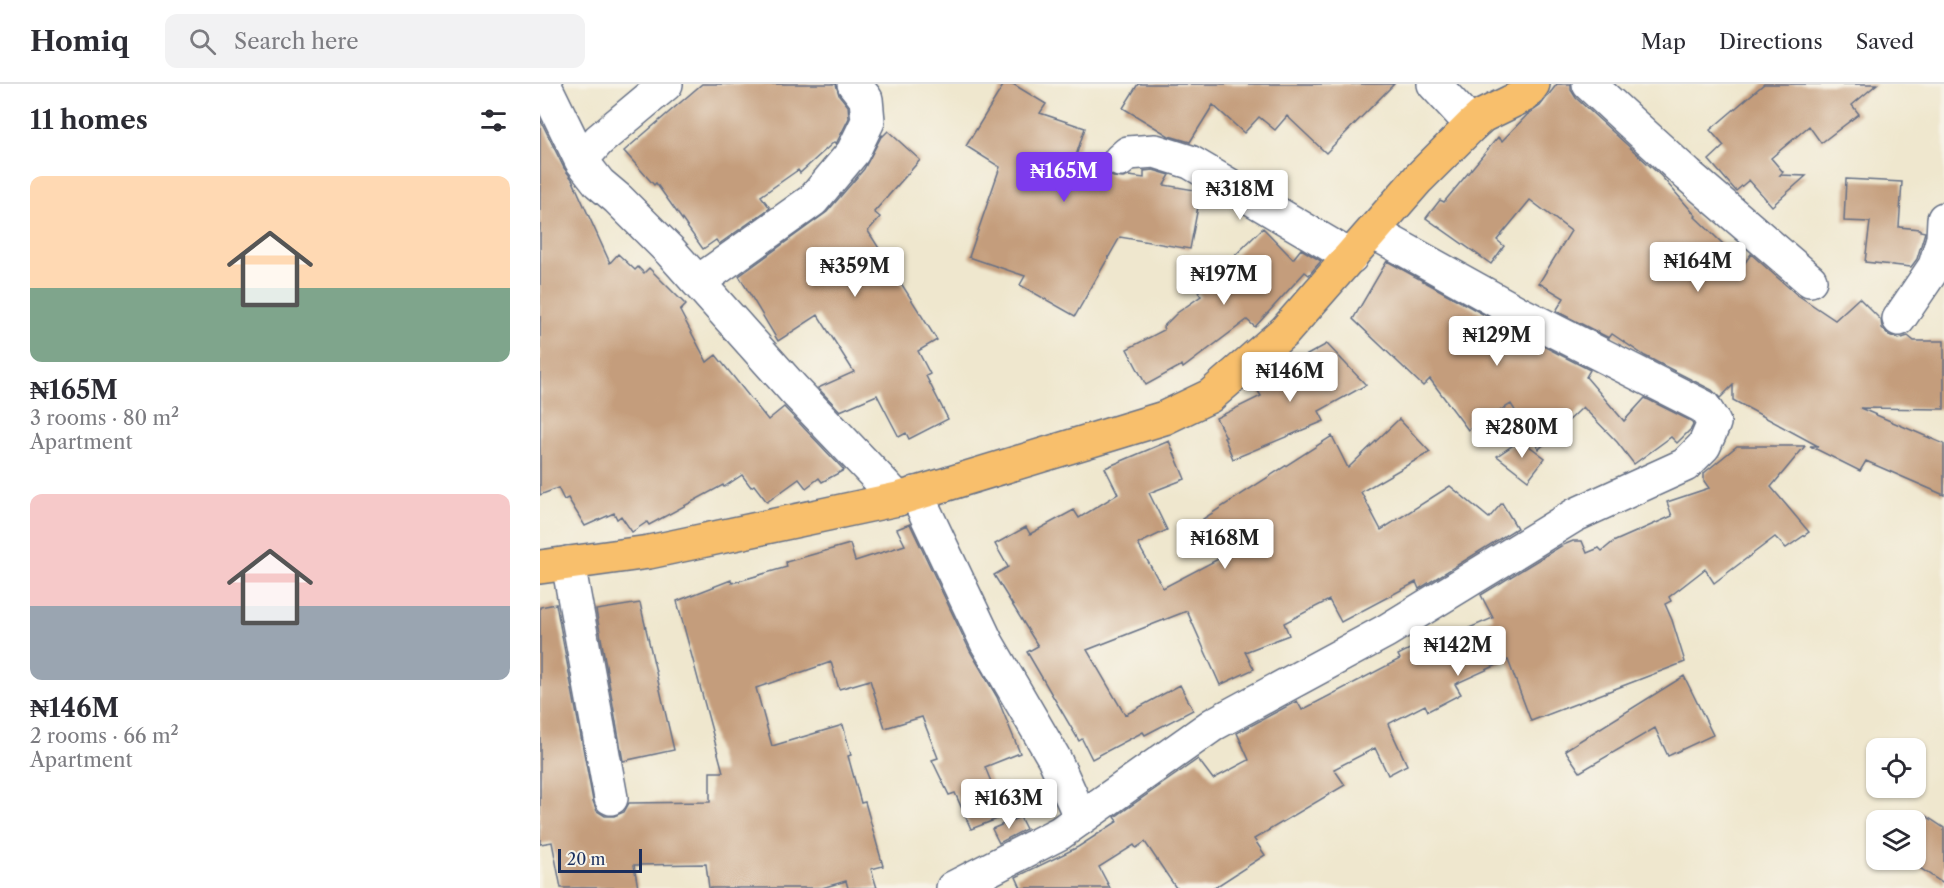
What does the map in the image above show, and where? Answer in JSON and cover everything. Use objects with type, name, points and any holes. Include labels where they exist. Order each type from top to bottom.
[{"type":"main road","points":[[554,565],[649,552],[907,496],[1164,418],[1210,396],[1285,331],[1418,179],[1477,121],[1503,84]]},
{"type":"main road","points":[[1477,121],[1526,95],[1533,84]]},
{"type":"street","points":[[544,84],[581,160],[600,183],[663,244],[794,390],[907,496],[987,643],[1054,758],[1080,818]]},
{"type":"street","points":[[581,160],[600,140],[666,84]]},
{"type":"street","points":[[698,282],[813,200],[853,152],[868,121],[866,99],[854,84]]},
{"type":"street","points":[[1434,84],[1477,121]]},
{"type":"street","points":[[1589,84],[1688,175],[1810,280]]},
{"type":"street","points":[[1120,160],[1128,153],[1155,151],[1190,162],[1351,257]]},
{"type":"street","points":[[1899,319],[1935,266],[1943,238],[1944,219]]},
{"type":"street","points":[[953,888],[1060,833],[1214,724],[1386,631],[1575,515],[1685,465],[1704,446],[1714,423],[1704,407],[1517,312],[1373,232]]},
{"type":"street","points":[[554,565],[611,798]]},
{"type":"building","points":[[702,84],[836,84],[839,95],[848,106],[849,118],[836,144],[834,142],[800,173],[798,170],[761,196],[770,208],[719,244],[716,240],[703,249],[656,183],[654,185],[624,151]]},
{"type":"building","points":[[1004,84],[1013,84],[1046,104],[1040,113],[1085,128],[1073,165],[1105,171],[1113,177],[1123,178],[1129,176],[1144,178],[1144,171],[1153,170],[1170,175],[1164,185],[1201,191],[1190,249],[1120,237],[1075,316],[1020,285],[1025,276],[969,257],[1000,167],[966,146]]},
{"type":"building","points":[[1138,84],[1394,84],[1326,153],[1287,116],[1275,130],[1259,117],[1244,133],[1213,105],[1190,142],[1169,136],[1123,108]]},
{"type":"building","points":[[1557,84],[1571,84],[1571,90],[1576,98],[1661,176],[1695,217],[1744,264],[1751,254],[1796,294],[1835,320],[1859,298],[1881,320],[1882,328],[1889,335],[1899,339],[1908,336],[1914,341],[1944,341],[1944,409],[1860,408],[1944,444],[1944,495],[1866,461],[1860,471],[1810,446],[1818,446],[1733,400],[1733,385],[1720,398],[1712,390],[1645,356],[1612,334],[1609,338],[1556,311],[1564,298],[1539,283],[1571,231],[1530,200],[1497,240],[1504,246],[1491,264],[1426,218],[1440,200],[1444,202],[1498,137],[1502,141],[1527,115],[1540,106]]},
{"type":"building","points":[[1764,84],[1877,84],[1852,105],[1859,114],[1821,143],[1809,126],[1771,158],[1783,172],[1780,175],[1806,176],[1772,206],[1749,180],[1736,191],[1709,160],[1724,146],[1710,130]]},
{"type":"building","points":[[540,119],[564,168],[572,179],[610,263],[618,254],[635,270],[638,267],[644,273],[649,268],[686,305],[680,311],[707,362],[716,355],[768,420],[784,407],[844,470],[822,482],[819,478],[806,488],[799,479],[767,502],[754,485],[751,487],[742,475],[724,487],[723,485],[649,525],[647,522],[632,532],[621,516],[617,519],[614,513],[585,526],[568,498],[564,500],[558,488],[540,495]]},
{"type":"building","points":[[888,131],[920,160],[874,212],[880,217],[868,231],[937,340],[918,351],[930,374],[926,376],[948,419],[909,439],[906,433],[899,437],[877,395],[840,411],[818,388],[854,372],[818,315],[778,341],[739,276],[827,212],[864,169],[882,135]]},
{"type":"building","points":[[1846,179],[1902,182],[1899,227],[1920,229],[1925,232],[1917,259],[1911,267],[1865,262],[1870,222],[1844,221]]},
{"type":"building","points":[[1263,228],[1293,259],[1301,249],[1321,261],[1309,275],[1305,272],[1255,327],[1247,320],[1183,368],[1182,365],[1146,385],[1127,349],[1164,330],[1163,327],[1177,313],[1201,296],[1198,292]]},
{"type":"building","points":[[1387,261],[1590,370],[1586,377],[1624,421],[1645,398],[1691,421],[1693,425],[1691,429],[1677,443],[1671,437],[1634,464],[1617,442],[1583,407],[1539,449],[1511,404],[1468,430],[1430,379],[1423,386],[1353,319]]},
{"type":"building","points":[[1327,344],[1366,385],[1319,411],[1324,421],[1233,459],[1224,437],[1226,437],[1216,418],[1261,396],[1258,391],[1302,366],[1298,360]]},
{"type":"building","points":[[1399,419],[1430,452],[1361,492],[1381,530],[1450,486],[1489,518],[1502,503],[1517,528],[1419,589],[1416,582],[1341,622],[1329,600],[1284,623],[1289,635],[1245,652],[1254,669],[1220,685],[1187,611],[1087,650],[1125,715],[1180,685],[1193,710],[1145,735],[1143,732],[1092,759],[1082,739],[1079,741],[1027,652],[1038,646],[994,575],[1008,567],[995,544],[1026,527],[1030,534],[1074,510],[1079,518],[1118,494],[1105,468],[1169,441],[1185,479],[1149,493],[1167,530],[1138,544],[1163,588],[1226,555],[1203,519],[1332,436],[1348,468]]},
{"type":"building","points":[[1521,440],[1545,458],[1528,480],[1497,456]]},
{"type":"building","points":[[1737,446],[1805,446],[1771,487],[1809,532],[1786,548],[1775,537],[1714,583],[1705,569],[1669,597],[1671,601],[1665,604],[1685,662],[1531,721],[1508,660],[1455,684],[1461,694],[1428,711],[1425,705],[1388,724],[1407,765],[1388,775],[1375,748],[1334,769],[1345,785],[1254,839],[1265,855],[1214,888],[1176,888],[1145,842],[1136,848],[1134,845],[1099,867],[1110,888],[1021,888],[1016,877],[1078,847],[1118,821],[1115,817],[1198,759],[1213,779],[1249,760],[1237,733],[1297,701],[1302,710],[1400,659],[1398,655],[1431,638],[1434,643],[1493,618],[1481,595],[1561,546],[1573,541],[1582,541],[1587,553],[1599,548],[1602,551],[1613,542],[1672,516],[1667,502],[1709,488],[1704,481],[1704,473]]},
{"type":"building","points":[[910,524],[970,651],[997,697],[1020,753],[985,767],[1005,816],[971,829],[955,793],[949,795],[932,760],[938,758],[922,717],[885,728],[870,680],[839,689],[831,662],[756,688],[772,746],[843,725],[851,755],[848,756],[861,803],[865,802],[883,866],[871,869],[877,888],[848,888],[846,881],[822,888],[709,888],[706,864],[634,865],[638,888],[561,888],[552,842],[540,844],[540,607],[556,604],[593,801],[597,811],[605,816],[614,816],[624,812],[629,803],[710,802],[710,772],[723,772],[677,601],[731,580],[732,583],[787,567],[786,562],[850,544],[855,561],[905,545],[897,529]]},
{"type":"building","points":[[640,603],[674,750],[623,761],[596,610]]},
{"type":"building","points":[[1684,676],[1713,735],[1668,756],[1655,728],[1580,772],[1565,750]]},
{"type":"building","points":[[1926,816],[1944,828],[1944,884],[1923,870],[1926,870]]},
{"type":"building","points":[[1020,817],[1026,829],[999,843],[992,829]]}]
